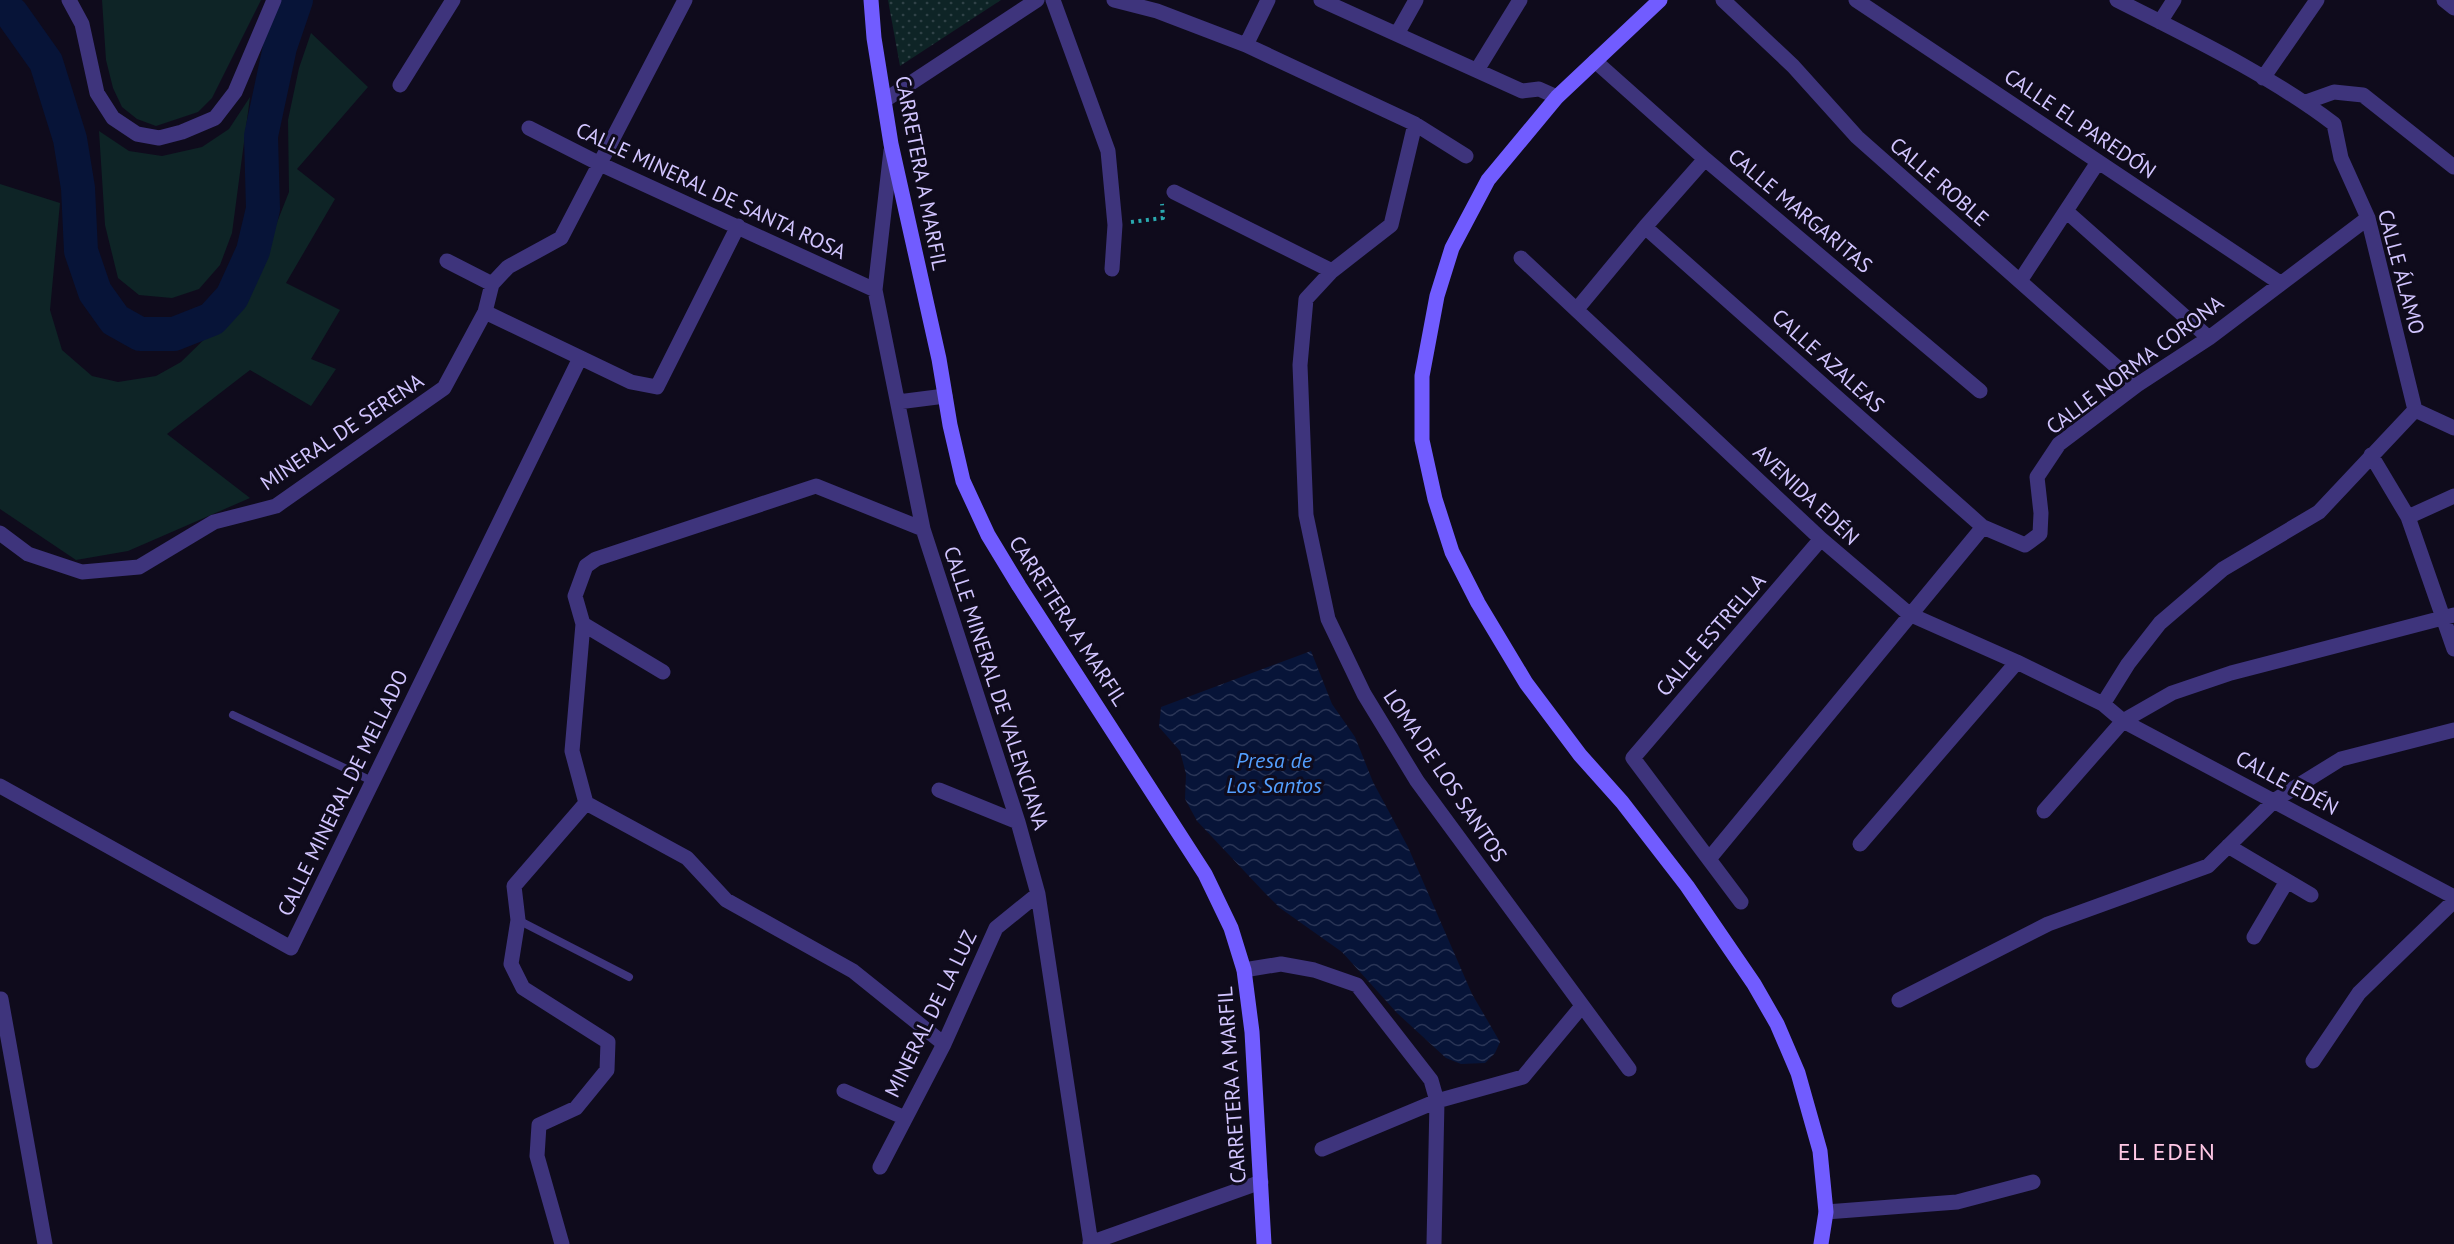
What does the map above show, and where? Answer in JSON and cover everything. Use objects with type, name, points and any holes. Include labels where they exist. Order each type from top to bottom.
[{"type":"street","points":[[69,0],[82,24],[97,93],[113,118],[136,134],[159,138],[182,132],[215,118],[235,92],[274,0]]},
{"type":"street","points":[[400,86],[453,0]]},
{"type":"street","points":[[447,261],[492,284],[508,267],[561,238],[685,0]]},
{"type":"street","name":"CARRETERA A MARFIL","points":[[871,0],[874,38],[891,144],[963,481],[988,535],[1205,874],[1230,928],[1244,970],[1252,1032],[1264,1244]]},
{"type":"street","points":[[885,100],[1037,0]]},
{"type":"street","points":[[1053,0],[1108,151],[1115,225],[1112,269]]},
{"type":"street","points":[[1114,0],[1157,11],[1246,45],[1415,124],[1466,156]]},
{"type":"street","points":[[1246,45],[1268,0]]},
{"type":"street","points":[[1321,0],[1522,91],[1539,89],[1557,98]]},
{"type":"street","points":[[1397,34],[1416,0]]},
{"type":"street","points":[[1477,70],[1521,0]]},
{"type":"street","points":[[1660,0],[1557,98],[1488,180],[1452,248],[1437,296],[1422,376],[1422,440],[1435,499],[1452,552],[1478,603],[1526,683],[1580,755],[1622,802],[1687,886],[1754,984],[1777,1024],[1798,1072],[1820,1151],[1826,1212],[1821,1244]]},
{"type":"street","name":"CALLE ROBLE","points":[[1722,0],[1793,66],[1857,137],[2138,385]]},
{"type":"street","name":"CALLE EL PAREDÓN","points":[[1856,0],[2280,283]]},
{"type":"street","name":"CALLE ÁLAMO","points":[[2116,0],[2306,102],[2334,124],[2341,158],[2368,218],[2415,410]]},
{"type":"street","points":[[2160,22],[2174,0]]},
{"type":"street","points":[[2263,78],[2317,0]]},
{"type":"street","points":[[2444,0],[2454,8]]},
{"type":"street","name":"CALLE MARGARITAS","points":[[1595,61],[1705,159],[1980,391]]},
{"type":"street","points":[[2306,102],[2334,92],[2363,94],[2454,167]]},
{"type":"street","name":"LOMA DE LOS SANTOS","points":[[1415,124],[1391,225],[1332,271],[1306,299],[1300,364],[1306,515],[1328,619],[1364,694],[1417,781],[1629,1069]]},
{"type":"street","name":"CALLE MINERAL DE SANTA ROSA","points":[[529,128],[600,164],[738,225],[875,290]]},
{"type":"street","name":"CALLE MINERAL DE VALENCIANA","points":[[891,144],[875,290],[923,529],[1018,822],[1038,894],[1090,1243]]},
{"type":"street","points":[[1577,309],[1705,159]]},
{"type":"street","points":[[2020,281],[2098,162]]},
{"type":"street","points":[[1174,192],[1332,271]]},
{"type":"street","points":[[2066,211],[2209,338]]},
{"type":"street","name":"CALLE NORMA CORONA","points":[[1983,527],[2025,545],[2040,534],[2041,513],[2037,477],[2060,444],[2138,385],[2209,338],[2368,218]]},
{"type":"street","points":[[485,312],[631,382],[657,387],[738,225]]},
{"type":"street","name":"CALLE AZALEAS","points":[[1645,227],[1983,527]]},
{"type":"street","name":"AVENIDA EDÉN","points":[[1521,258],[1821,539],[1909,614],[2017,662],[2103,704]]},
{"type":"street","name":"MINERAL DE SERENA","points":[[0,532],[28,554],[82,572],[139,567],[214,522],[276,506],[444,388],[485,312],[492,284]]},
{"type":"street","name":"CALLE MINERAL DE MELLADO","points":[[0,786],[291,948],[580,358]]},
{"type":"street","points":[[898,402],[945,396]]},
{"type":"street","points":[[2103,704],[2128,664],[2160,623],[2223,569],[2319,512],[2415,410],[2454,428]]},
{"type":"street","points":[[2372,455],[2408,517],[2449,617],[2454,649]]},
{"type":"street","points":[[923,529],[816,486],[596,559],[586,566],[575,596],[583,624],[572,751],[586,803],[687,858],[726,900],[854,971],[944,1044]]},
{"type":"street","points":[[2408,517],[2454,496]]},
{"type":"street","points":[[1741,902],[1709,859],[1983,527]]},
{"type":"street","name":"CALLE ESTRELLA","points":[[1709,859],[1633,758],[1821,539]]},
{"type":"street","points":[[2044,812],[2123,721],[2172,693],[2231,672],[2449,617]]},
{"type":"street","points":[[583,624],[663,672]]},
{"type":"street","points":[[1860,844],[2017,662]]},
{"type":"street","name":"CALLE EDÉN","points":[[2103,704],[2123,721],[2275,800],[2454,899]]},
{"type":"street","points":[[1899,999],[2048,924],[2208,866],[2275,800],[2341,759],[2454,730]]},
{"type":"street","points":[[939,790],[1018,822]]},
{"type":"street","points":[[562,1244],[537,1156],[539,1125],[576,1108],[607,1070],[608,1042],[523,988],[511,964],[518,920],[514,886],[586,803]]},
{"type":"street","points":[[2228,846],[2311,895]]},
{"type":"street","points":[[2254,937],[2287,881]]},
{"type":"street","name":"MINERAL DE LA LUZ","points":[[880,1167],[944,1044],[996,928],[1038,894]]},
{"type":"street","points":[[2313,1061],[2360,993],[2454,899]]},
{"type":"street","points":[[1244,970],[1281,964],[1314,970],[1358,985],[1431,1080],[1437,1101],[1434,1244]]},
{"type":"street","points":[[1,999],[45,1244]]},
{"type":"street","points":[[1322,1149],[1437,1101],[1523,1077],[1582,1006]]},
{"type":"street","points":[[844,1091],[905,1118]]},
{"type":"street","points":[[1090,1243],[1261,1182]]},
{"type":"street","points":[[1826,1212],[1957,1202],[2033,1182]]},
{"type":"lane","points":[[233,715],[372,781]]},
{"type":"lane","points":[[518,920],[629,977]]},
{"type":"path","points":[[1115,225],[1162,218],[1161,187],[1174,192]]},
{"type":"green space","points":[[102,0],[261,0],[212,98],[198,112],[156,126],[137,119],[122,107],[113,88],[106,60]]},
{"type":"green space","points":[[888,0],[1001,0],[900,66]]},
{"type":"green space","points":[[311,33],[368,87],[297,169],[335,199],[286,283],[340,310],[311,359],[336,369],[311,406],[250,370],[167,434],[250,498],[128,551],[76,560],[0,509],[0,184],[60,203],[50,310],[62,350],[92,376],[118,382],[156,376],[181,362],[225,319],[268,245],[289,192],[288,120],[299,68]]},
{"type":"green space","points":[[250,97],[232,233],[220,265],[199,289],[172,298],[139,295],[118,278],[105,225],[99,131],[129,151],[162,156],[202,147],[229,129]]},
{"type":"water","name":"Presa de Los Santos","points":[[1311,651],[1332,704],[1355,737],[1373,782],[1408,847],[1472,994],[1500,1042],[1495,1053],[1485,1063],[1461,1064],[1446,1058],[1397,1013],[1342,952],[1280,908],[1197,821],[1185,799],[1186,774],[1180,751],[1159,727],[1161,707]]},
{"type":"waterway","points":[[0,3],[12,14],[46,62],[70,139],[78,188],[81,251],[95,292],[115,320],[140,334],[174,334],[212,319],[232,297],[253,251],[263,209],[261,136],[280,47],[296,0]]},
{"type":"district","name":"EL EDEN","points":[[2167,1152]]}]
